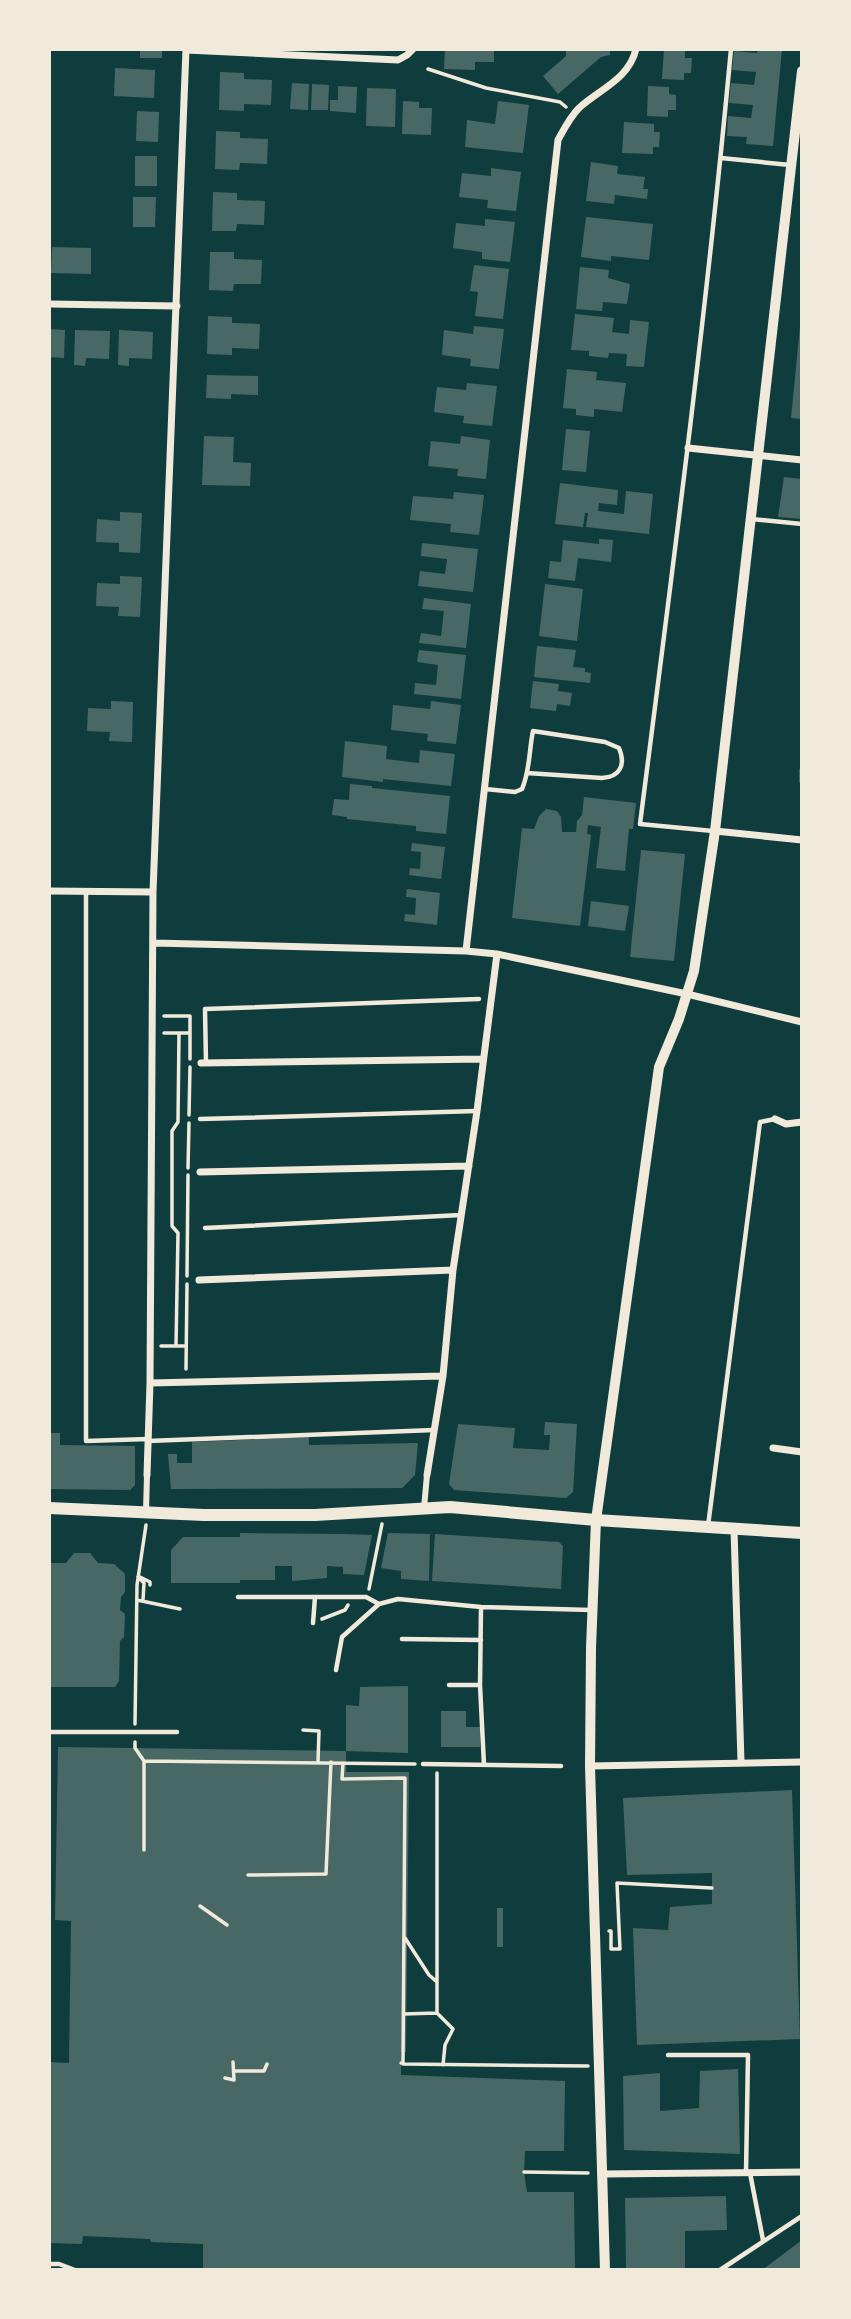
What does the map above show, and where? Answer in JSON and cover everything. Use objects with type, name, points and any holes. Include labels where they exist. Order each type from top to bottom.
[{"type":"main road","points":[[49,1508],[146,1513],[288,1515],[450,1507],[596,1520],[802,1533]]},
{"type":"street","points":[[466,951],[558,141],[574,114],[621,77],[631,65],[636,49]]},
{"type":"street","points":[[146,1513],[150,1383],[153,892],[186,50],[398,60],[413,50]]},
{"type":"street","points":[[605,2270],[590,1766],[596,1520],[659,1067],[694,971],[715,831],[758,456],[797,166],[802,71]]},
{"type":"street","points":[[49,304],[177,306]]},
{"type":"street","points":[[688,448],[802,460]]},
{"type":"street","points":[[715,831],[802,840]]},
{"type":"street","points":[[49,891],[153,892]]},
{"type":"street","points":[[154,943],[496,954],[687,994],[802,1022]]},
{"type":"street","points":[[424,1508],[496,954]]},
{"type":"street","points":[[203,1063],[483,1059]]},
{"type":"street","points":[[775,1119],[786,1124],[802,1122]]},
{"type":"street","points":[[200,1172],[469,1166]]},
{"type":"street","points":[[199,1280],[453,1270]]},
{"type":"street","points":[[150,1383],[443,1376]]},
{"type":"street","points":[[773,1448],[802,1452]]},
{"type":"street","points":[[734,1529],[741,1762]]},
{"type":"street","points":[[590,1766],[802,1762]]},
{"type":"street","points":[[601,2174],[802,2172]]},
{"type":"lane","points":[[715,831],[640,824],[688,448],[731,49]]},
{"type":"lane","points":[[721,158],[797,166]]},
{"type":"lane","points":[[751,519],[802,524]]},
{"type":"lane","points":[[484,789],[522,789],[533,731],[605,742],[619,748],[621,753],[619,770],[613,777],[527,773]]},
{"type":"lane","points":[[802,769],[802,782]]},
{"type":"lane","points":[[86,891],[86,1441],[435,1430]]},
{"type":"lane","points":[[203,1063],[205,1009],[479,999]]},
{"type":"lane","points":[[201,1119],[477,1111]]},
{"type":"lane","points":[[708,1527],[760,1122],[775,1119]]},
{"type":"lane","points":[[205,1228],[461,1215]]},
{"type":"lane","points":[[238,1597],[366,1597],[379,1604]]},
{"type":"lane","points":[[313,1623],[314,1597]]},
{"type":"lane","points":[[336,1670],[342,1637],[379,1604],[398,1599],[481,1607],[592,1610]]},
{"type":"lane","points":[[481,1607],[480,1685],[484,1765]]},
{"type":"lane","points":[[402,1639],[481,1640]]},
{"type":"lane","points":[[449,1685],[480,1685]]},
{"type":"lane","points":[[49,1732],[177,1732]]},
{"type":"lane","points":[[423,1764],[561,1766]]},
{"type":"lane","points":[[668,2055],[748,2055],[748,2174],[763,2241]]},
{"type":"lane","points":[[720,2270],[802,2216]]},
{"type":"lane","points":[[49,2264],[59,2264],[75,2270]]},
{"type":"path","points":[[428,69],[486,88],[560,102],[574,114]]},
{"type":"path","points":[[162,1016],[190,1016],[186,1369]]},
{"type":"path","points":[[162,1033],[190,1033]]},
{"type":"path","points":[[176,1346],[178,1233],[172,1226],[172,1131],[178,1122],[179,1033]]},
{"type":"path","points":[[159,1346],[186,1346]]},
{"type":"path","points":[[366,1597],[373,1580],[383,1511]]},
{"type":"path","points":[[135,1701],[136,1600],[146,1513]]},
{"type":"path","points":[[138,1577],[150,1581],[150,1585]]},
{"type":"path","points":[[138,1577],[144,1583],[143,1600]]},
{"type":"path","points":[[313,1623],[345,1611],[351,1597]]},
{"type":"path","points":[[136,1600],[180,1609]]},
{"type":"path","points":[[303,1730],[318,1731],[318,1762]]},
{"type":"path","points":[[135,1748],[144,1761],[144,1850]]},
{"type":"path","points":[[144,1761],[423,1764]]},
{"type":"path","points":[[248,1875],[326,1874],[331,1762]]},
{"type":"path","points":[[343,1762],[342,1779],[405,1778],[401,2064],[600,2066]]},
{"type":"path","points":[[437,1764],[437,2013],[453,2029],[445,2045],[443,2065]]},
{"type":"path","points":[[603,1931],[611,1931],[611,1949],[620,1949],[617,1883],[712,1888]]},
{"type":"path","points":[[200,1906],[227,1925]]},
{"type":"path","points":[[404,1936],[429,1975],[437,1982]]},
{"type":"path","points":[[403,2014],[437,2013]]},
{"type":"path","points":[[225,2078],[234,2080],[233,2062]]},
{"type":"path","points":[[234,2071],[264,2071],[267,2064]]},
{"type":"path","points":[[524,2172],[601,2174]]},
{"type":"building","points":[[140,49],[162,49],[162,58],[140,58]]},
{"type":"building","points":[[445,49],[494,49],[494,62],[475,62],[475,70],[444,69]]},
{"type":"building","points":[[566,49],[610,49],[610,55],[601,57],[558,94],[543,76],[566,56]]},
{"type":"building","points":[[664,49],[685,50],[685,58],[692,58],[691,73],[684,73],[684,80],[662,79]]},
{"type":"building","points":[[758,49],[782,49],[773,146],[746,144],[747,137],[727,136],[728,116],[751,118],[753,105],[729,103],[731,83],[754,85],[756,72],[732,70],[734,51],[757,53]]},
{"type":"building","points":[[115,68],[155,70],[154,98],[114,96]]},
{"type":"building","points":[[220,72],[244,73],[244,79],[272,80],[271,105],[244,104],[244,111],[219,110]]},
{"type":"building","points":[[292,83],[309,84],[308,110],[290,109]]},
{"type":"building","points":[[312,84],[329,85],[328,110],[311,110]]},
{"type":"building","points":[[338,86],[357,87],[356,113],[330,111],[330,100],[338,100]]},
{"type":"building","points":[[648,86],[669,87],[669,94],[676,95],[676,110],[668,110],[668,117],[647,116]]},
{"type":"building","points":[[367,88],[396,89],[395,127],[366,126]]},
{"type":"building","points":[[403,101],[419,102],[419,108],[432,108],[431,135],[402,134]]},
{"type":"building","points":[[498,101],[529,105],[523,153],[465,147],[467,120],[495,124]]},
{"type":"building","points":[[137,111],[159,112],[158,142],[136,141]]},
{"type":"building","points":[[624,122],[654,124],[654,132],[660,132],[659,147],[653,147],[653,154],[622,153]]},
{"type":"building","points":[[216,131],[240,132],[240,138],[268,139],[267,164],[240,163],[239,170],[215,169]]},
{"type":"building","points":[[135,156],[157,156],[157,186],[135,186]]},
{"type":"building","points":[[591,162],[618,166],[617,174],[645,177],[643,189],[648,189],[647,199],[615,195],[614,204],[586,201]]},
{"type":"building","points":[[491,168],[521,172],[516,211],[487,208],[488,200],[459,197],[462,173],[491,176]]},
{"type":"building","points":[[213,192],[237,193],[237,200],[265,201],[264,225],[237,224],[236,231],[212,231]]},
{"type":"building","points":[[133,197],[156,197],[155,227],[133,227]]},
{"type":"building","points":[[586,217],[653,224],[649,260],[611,256],[611,261],[581,257]]},
{"type":"building","points":[[485,219],[515,222],[510,262],[482,259],[482,252],[453,248],[456,223],[485,226]]},
{"type":"building","points":[[52,247],[91,248],[91,274],[51,273]]},
{"type":"building","points":[[210,252],[234,252],[234,259],[262,260],[261,284],[234,284],[233,291],[209,290]]},
{"type":"building","points":[[474,265],[509,269],[503,319],[475,316],[478,292],[470,291]]},
{"type":"building","points":[[580,267],[609,270],[608,278],[630,284],[627,304],[603,302],[602,311],[576,309]]},
{"type":"building","points":[[575,314],[614,318],[612,332],[629,334],[630,320],[649,322],[644,367],[626,366],[627,354],[609,353],[608,358],[589,356],[589,351],[571,350]]},
{"type":"building","points":[[208,316],[232,317],[232,323],[260,324],[259,349],[232,348],[232,355],[207,354]]},
{"type":"building","points":[[474,326],[504,329],[499,369],[470,366],[471,359],[442,355],[444,330],[473,334]]},
{"type":"building","points":[[800,326],[802,327],[802,419],[791,418]]},
{"type":"building","points":[[49,329],[65,330],[64,358],[49,357]]},
{"type":"building","points":[[75,330],[110,331],[109,359],[86,358],[85,366],[74,365]]},
{"type":"building","points":[[119,330],[153,332],[152,359],[129,358],[129,366],[118,365]]},
{"type":"building","points":[[567,369],[597,372],[596,380],[626,383],[622,412],[594,409],[594,417],[576,415],[576,409],[563,408]]},
{"type":"building","points":[[207,375],[258,376],[258,395],[231,394],[231,399],[206,398]]},
{"type":"building","points":[[467,383],[497,386],[492,426],[463,423],[464,416],[434,412],[437,387],[466,390]]},
{"type":"building","points":[[566,429],[590,431],[586,472],[562,470]]},
{"type":"building","points":[[204,436],[234,437],[233,462],[251,463],[250,486],[202,485]]},
{"type":"building","points":[[461,436],[490,440],[486,479],[457,476],[458,469],[428,466],[431,441],[460,444]]},
{"type":"building","points":[[784,477],[802,479],[802,519],[778,517]]},
{"type":"building","points":[[560,483],[618,490],[617,505],[599,503],[598,511],[624,514],[626,491],[653,494],[649,534],[586,527],[588,513],[585,513],[583,527],[555,524]]},
{"type":"building","points":[[454,492],[484,495],[479,535],[450,532],[451,524],[410,520],[413,496],[453,499]]},
{"type":"building","points":[[120,512],[142,513],[140,553],[119,552],[119,543],[96,542],[97,519],[120,521]]},
{"type":"building","points":[[599,539],[613,540],[611,562],[578,558],[575,581],[548,578],[550,561],[561,562],[563,540],[599,544]]},
{"type":"building","points":[[422,543],[478,549],[473,592],[418,586],[420,571],[445,574],[447,559],[421,556]]},
{"type":"building","points":[[120,576],[142,577],[140,617],[118,616],[119,607],[96,606],[97,583],[120,584]]},
{"type":"building","points":[[545,584],[583,589],[577,641],[539,636]]},
{"type":"building","points":[[424,598],[471,604],[466,648],[419,643],[421,633],[441,636],[444,611],[422,609]]},
{"type":"building","points":[[537,646],[576,650],[573,667],[585,668],[585,672],[591,673],[590,683],[534,677]]},
{"type":"building","points":[[419,650],[466,655],[461,699],[414,694],[415,683],[436,685],[438,665],[417,662]]},
{"type":"building","points":[[533,681],[559,684],[558,691],[572,693],[570,706],[557,704],[556,711],[530,708]]},
{"type":"building","points":[[111,701],[133,702],[132,742],[109,741],[110,732],[87,731],[88,708],[111,709]]},
{"type":"building","points":[[431,701],[461,705],[456,744],[427,741],[428,734],[391,730],[393,705],[430,709]]},
{"type":"building","points":[[345,741],[387,746],[386,759],[419,763],[420,750],[455,754],[451,786],[342,777]]},
{"type":"building","points":[[350,784],[450,796],[446,834],[416,831],[416,826],[332,815],[334,799],[349,800]]},
{"type":"building","points":[[584,797],[636,803],[633,829],[629,829],[625,871],[596,868],[601,827],[588,825],[587,834],[591,835],[580,926],[512,918],[522,828],[534,829],[539,816],[546,809],[557,811],[561,817],[562,832],[576,832]]},
{"type":"building","points":[[412,843],[445,847],[441,879],[409,875],[410,868],[420,869],[421,852],[411,851]]},
{"type":"building","points":[[641,850],[685,854],[674,961],[630,957]]},
{"type":"building","points":[[407,889],[440,893],[437,925],[404,921],[405,914],[415,915],[416,898],[406,897]]},
{"type":"building","points":[[591,901],[629,906],[625,931],[588,926]]},
{"type":"building","points":[[545,1422],[577,1424],[573,1492],[566,1498],[454,1490],[449,1484],[458,1424],[515,1428],[513,1448],[549,1450],[550,1435],[544,1435]]},
{"type":"building","points":[[49,1433],[60,1433],[60,1445],[135,1446],[135,1485],[130,1490],[49,1489]]},
{"type":"building","points":[[309,1437],[309,1445],[418,1443],[415,1475],[402,1488],[171,1489],[168,1454],[177,1454],[177,1463],[192,1463],[192,1442]]},
{"type":"building","points":[[240,1533],[372,1535],[364,1575],[343,1574],[343,1567],[327,1566],[327,1578],[292,1581],[292,1566],[275,1566],[275,1580],[171,1583],[171,1550],[183,1537],[240,1537]]},
{"type":"building","points":[[388,1533],[430,1534],[429,1581],[401,1579],[401,1571],[381,1568]]},
{"type":"building","points":[[435,1534],[559,1542],[563,1546],[561,1589],[432,1581]]},
{"type":"building","points":[[74,1553],[90,1553],[98,1563],[114,1564],[125,1574],[125,1592],[121,1597],[120,1610],[125,1614],[124,1637],[120,1641],[119,1681],[115,1687],[49,1687],[49,1563],[66,1563]]},
{"type":"building","points":[[408,1686],[408,1753],[346,1751],[346,1705],[359,1706],[360,1687]]},
{"type":"building","points":[[441,1711],[466,1711],[466,1727],[480,1727],[480,1747],[441,1747]]},
{"type":"building","points":[[58,1747],[346,1751],[346,1772],[409,1772],[406,2052],[401,2052],[401,2075],[565,2081],[564,2151],[525,2151],[524,2172],[527,2192],[574,2192],[575,2270],[203,2270],[203,2244],[83,2236],[82,2244],[49,2243],[49,2062],[69,2063],[71,1921],[55,1920]]},
{"type":"building","points":[[792,1790],[800,2039],[637,2045],[633,1928],[668,1930],[670,1907],[712,1904],[712,1873],[627,1875],[623,1798]]},
{"type":"building","points":[[497,1908],[503,1908],[503,1947],[497,1947]]},
{"type":"building","points":[[738,2069],[740,2154],[624,2150],[623,2076],[660,2073],[660,2111],[699,2108],[700,2071]]},
{"type":"building","points":[[726,2196],[727,2230],[685,2231],[685,2270],[626,2270],[625,2198]]},
{"type":"building","points":[[802,2240],[802,2270],[762,2270]]}]
